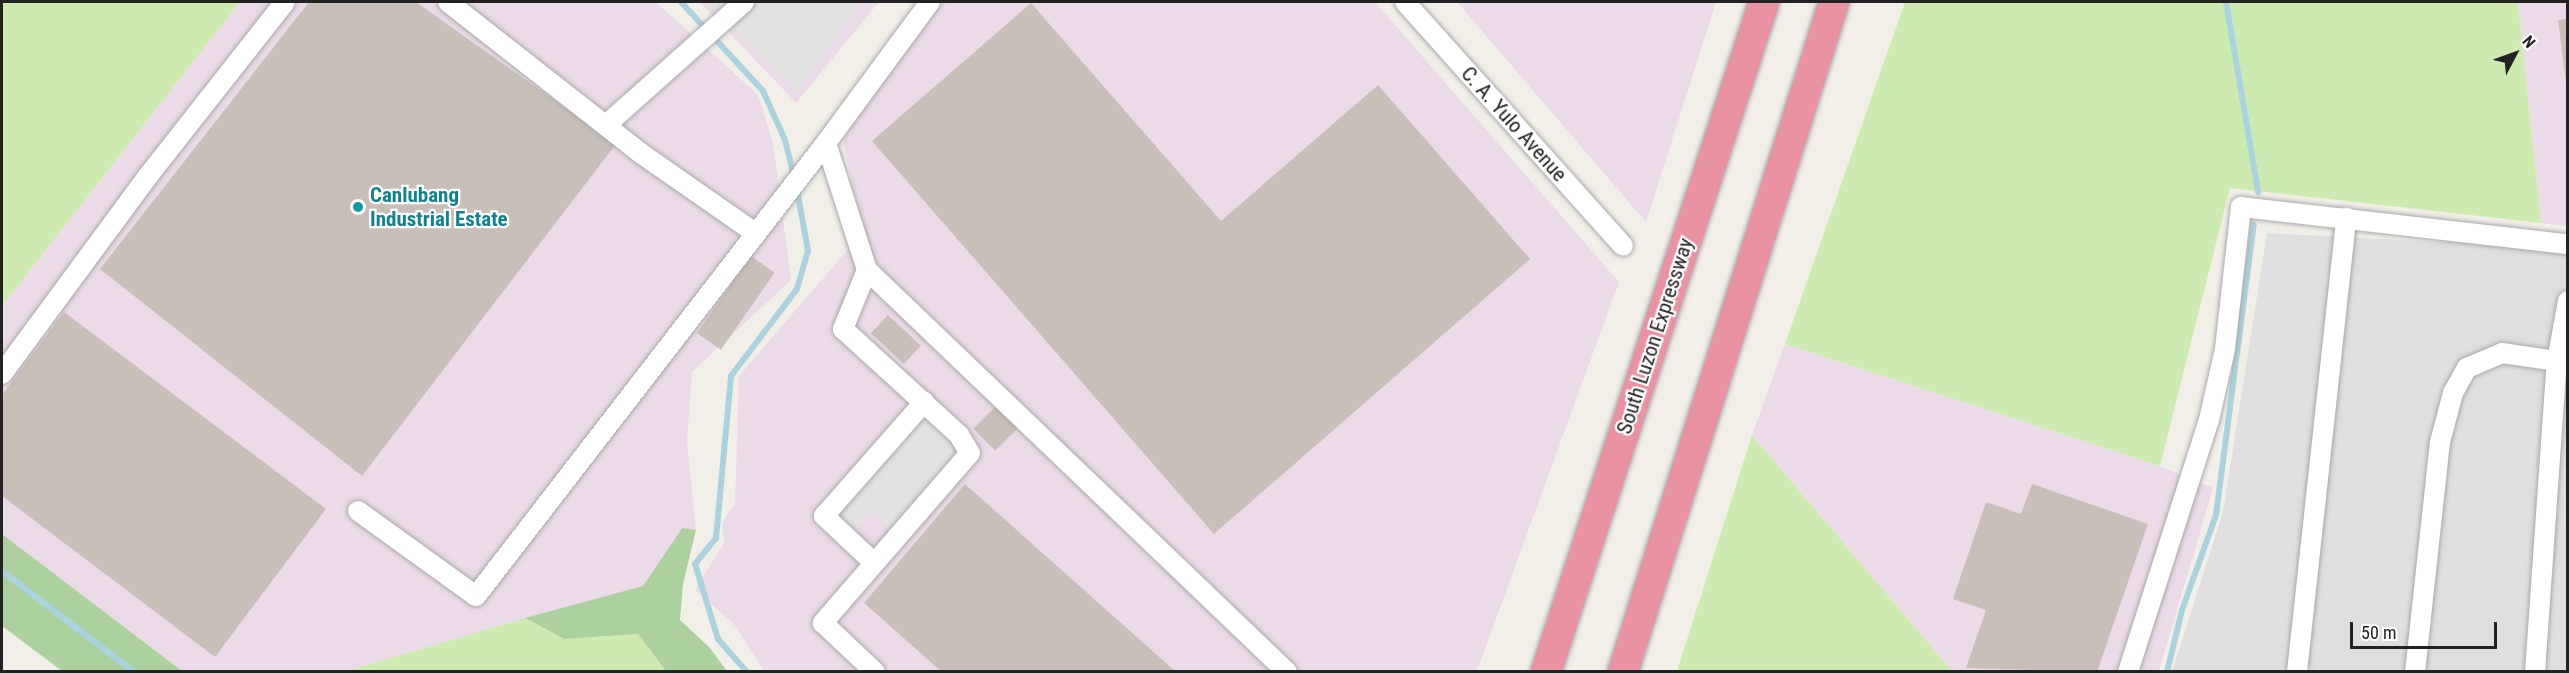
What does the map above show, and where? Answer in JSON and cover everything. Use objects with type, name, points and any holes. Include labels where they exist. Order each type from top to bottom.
[{"type":"highway","name":"South Luzon Expressway","points":[[1546,672],[1764,2]]},
{"type":"highway","points":[[1623,672],[1834,2]]},
{"type":"street","points":[[2,374],[148,176],[285,2]]},
{"type":"street","points":[[448,2],[606,125],[755,233]]},
{"type":"street","points":[[606,125],[744,2]]},
{"type":"street","points":[[358,511],[476,596],[826,143],[930,2]]},
{"type":"street","name":"C. A. Yulo Avenue","points":[[1405,2],[1623,246]]},
{"type":"street","points":[[826,143],[867,270],[1287,672]]},
{"type":"street","points":[[2128,672],[2209,420],[2224,349],[2241,207],[2568,244]]},
{"type":"street","points":[[2297,672],[2346,218]]},
{"type":"street","points":[[867,270],[843,329],[958,435],[970,453],[872,561],[823,623],[875,672]]},
{"type":"street","points":[[2535,672],[2557,361],[2568,301]]},
{"type":"street","points":[[2415,672],[2440,442],[2453,393],[2467,368],[2502,353],[2557,361]]},
{"type":"street","points":[[872,561],[824,516],[924,402]]},
{"type":"shaded area","points":[[240,2],[656,2],[758,95],[773,142],[791,280],[692,372],[687,441],[696,530],[682,528],[643,586],[344,672],[182,671],[2,534],[2,306]]},
{"type":"shaded area","points":[[700,2],[879,2],[796,103]]},
{"type":"shaded area","points":[[706,2],[862,2],[797,92]]},
{"type":"shaded area","points":[[943,2],[1375,2],[1619,282],[1477,671],[764,671],[734,624],[695,590],[724,543],[722,523],[735,503],[739,376],[863,232],[843,141],[862,105]]},
{"type":"shaded area","points":[[1457,2],[1716,2],[1646,222]]},
{"type":"shaded area","points":[[2518,2],[2567,2],[2567,226],[2541,223]]},
{"type":"shaded area","points":[[2267,233],[2499,245],[2567,254],[2567,671],[2172,672],[2223,512]]},
{"type":"shaded area","points":[[1785,344],[2160,466],[2213,488],[2159,671],[1952,671],[1752,435]]},
{"type":"shaded area","points":[[922,415],[963,452],[891,530],[871,512],[852,533],[831,513]]},
{"type":"green space","points":[[2,2],[240,2],[2,306]]},
{"type":"green space","points":[[1905,2],[2518,2],[2541,223],[2230,188],[2160,466],[1785,344]]},
{"type":"green space","points":[[1752,435],[1952,671],[1677,671]]},
{"type":"green space","points":[[682,528],[696,530],[683,584],[680,620],[710,648],[727,671],[666,671],[638,634],[564,639],[525,618],[643,586]]},
{"type":"green space","points":[[2,534],[182,671],[62,671],[2,626]]},
{"type":"green space","points":[[525,618],[564,639],[638,634],[666,671],[344,672]]},
{"type":"building","name":"Canlubang Industrial Estate","points":[[309,2],[416,2],[616,144],[362,476],[100,269]]},
{"type":"building","points":[[1031,3],[1221,221],[1378,85],[1530,259],[1214,534],[872,141]]},
{"type":"building","points":[[2568,19],[2568,82],[2566,82],[2558,20]]},
{"type":"building","points":[[751,256],[775,273],[721,350],[697,333]]},
{"type":"building","points":[[64,312],[326,509],[215,657],[2,496],[2,395]]},
{"type":"building","points":[[888,315],[921,346],[904,364],[871,333]]},
{"type":"building","points":[[996,406],[1018,428],[995,451],[973,429]]},
{"type":"building","points":[[965,484],[1176,672],[942,672],[864,603]]},
{"type":"building","points":[[2032,484],[2148,524],[2097,672],[1966,668],[1986,610],[1953,599],[1986,502],[2021,514]]},
{"type":"waterway","points":[[681,2],[763,91],[785,140],[794,176]]},
{"type":"waterway","points":[[2226,2],[2258,192]]},
{"type":"waterway","points":[[747,672],[718,639],[695,564],[716,538],[731,376],[797,289],[808,251],[797,189]]},
{"type":"waterway","points":[[2167,672],[2182,610],[2216,515],[2254,224]]},
{"type":"waterway","points":[[2,571],[134,672]]},
{"type":"place","name":"Canlubang Industrial Estate","points":[[358,207]]}]
